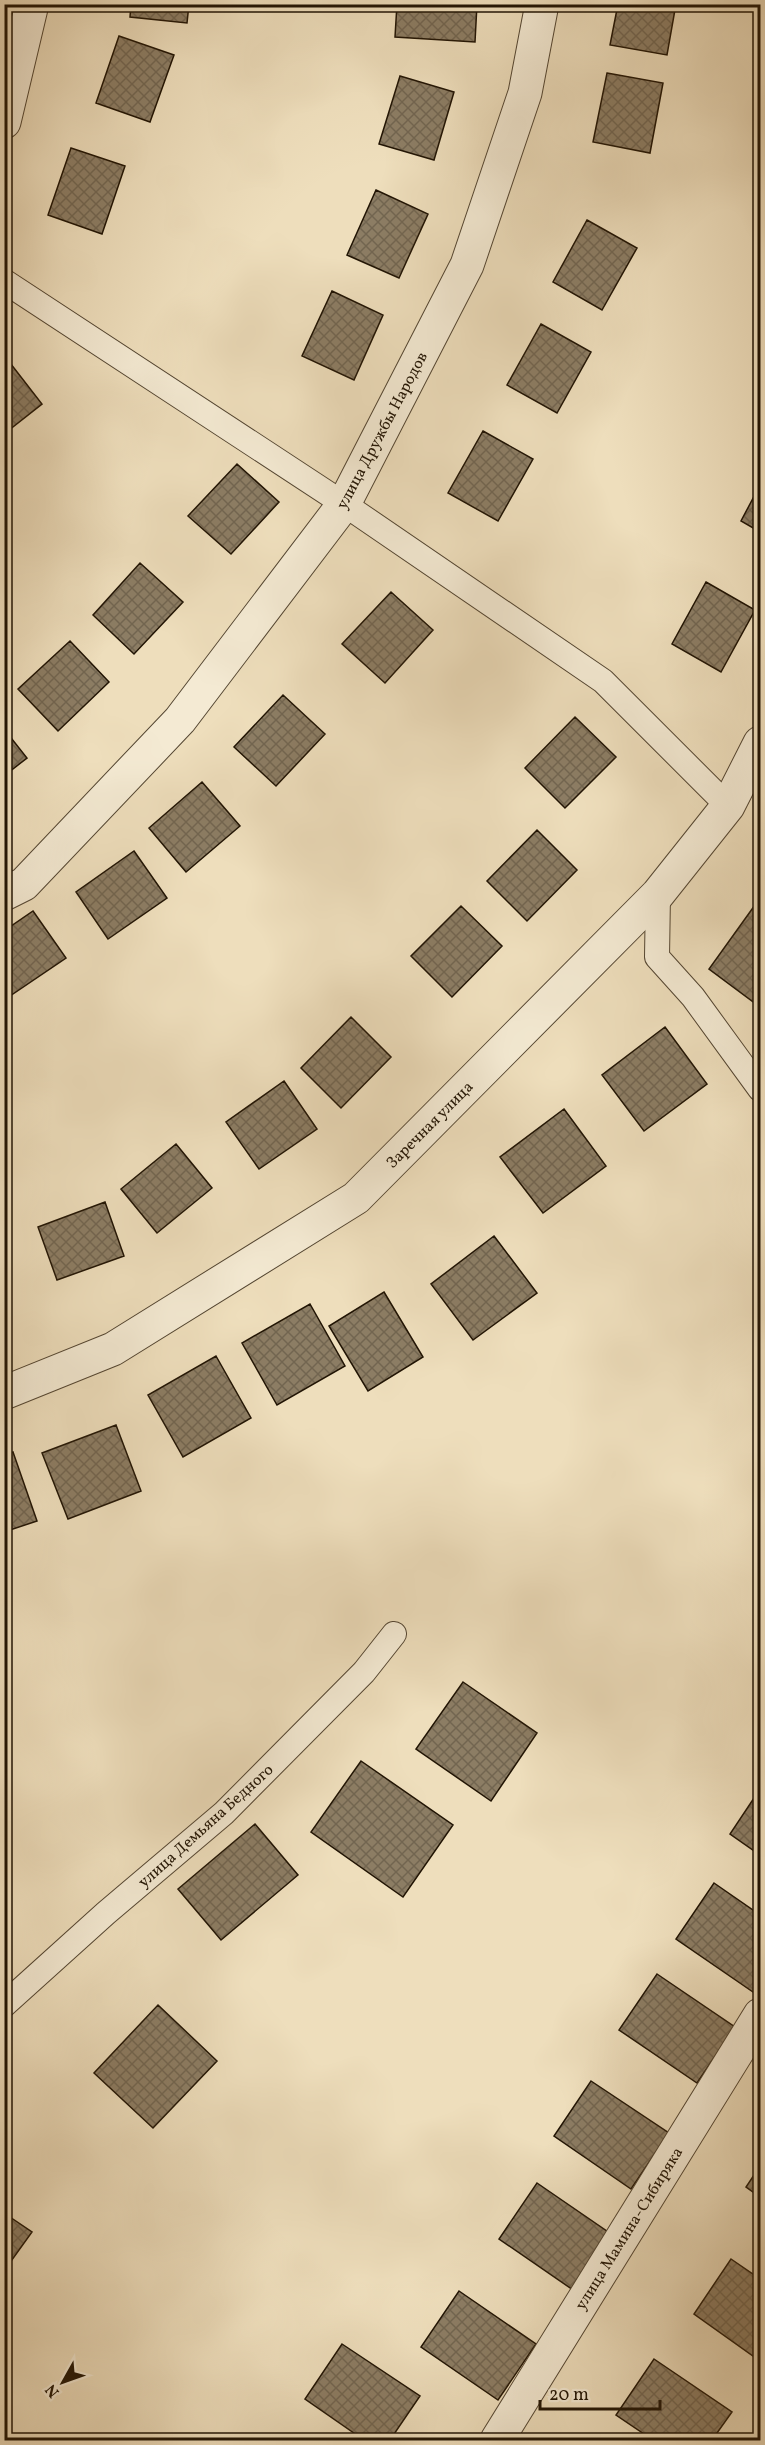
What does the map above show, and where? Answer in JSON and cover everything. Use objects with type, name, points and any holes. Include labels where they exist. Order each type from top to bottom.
[{"type":"street","points":[[4,122],[32,4]]},
{"type":"street","name":"улица Дружбы Народов","points":[[4,894],[24,884],[180,720],[344,504],[467,265],[525,93],[542,4]]},
{"type":"street","name":"Заречная улица","points":[[4,1393],[113,1349],[356,1198],[658,894],[728,806],[760,744]]},
{"type":"street","name":"улица Мамина-Сибиряка","points":[[497,2440],[760,2015]]},
{"type":"lane","points":[[4,281],[344,504],[603,681],[728,806]]},
{"type":"lane","points":[[658,894],[657,957],[693,997],[760,1089]]},
{"type":"lane","name":"улица Демьяна Бедного","points":[[4,2005],[106,1913],[224,1813],[364,1672],[394,1634]]},
{"type":"building","points":[[131,4],[189,4],[187,23],[130,17]]},
{"type":"building","points":[[397,4],[477,4],[475,42],[395,37]]},
{"type":"building","points":[[618,4],[676,4],[667,55],[610,45]]},
{"type":"building","points":[[119,36],[174,55],[150,122],[96,103]]},
{"type":"building","points":[[607,73],[663,83],[650,153],[593,142]]},
{"type":"building","points":[[400,76],[454,92],[434,160],[379,144]]},
{"type":"building","points":[[71,148],[125,166],[102,234],[48,215]]},
{"type":"building","points":[[376,190],[428,214],[399,278],[347,255]]},
{"type":"building","points":[[587,220],[637,248],[602,310],[553,282]]},
{"type":"building","points":[[332,291],[383,315],[354,380],[302,356]]},
{"type":"building","points":[[541,324],[591,352],[557,413],[507,385]]},
{"type":"building","points":[[7,359],[42,404],[4,434],[4,362]]},
{"type":"building","points":[[483,431],[533,459],[498,521],[448,493]]},
{"type":"building","points":[[237,464],[279,502],[231,554],[188,516]]},
{"type":"building","points":[[760,485],[760,532],[741,521]]},
{"type":"building","points":[[140,563],[183,602],[134,654],[93,615]]},
{"type":"building","points":[[706,582],[755,610],[721,672],[672,644]]},
{"type":"building","points":[[391,592],[433,630],[385,683],[342,644]]},
{"type":"building","points":[[70,641],[109,682],[58,731],[18,689]]},
{"type":"building","points":[[283,695],[325,734],[276,786],[234,747]]},
{"type":"building","points":[[575,717],[616,757],[565,808],[525,768]]},
{"type":"building","points":[[4,729],[27,758],[4,776]]},
{"type":"building","points":[[202,782],[240,826],[186,872],[149,828]]},
{"type":"building","points":[[537,830],[577,870],[527,921],[487,881]]},
{"type":"building","points":[[134,851],[167,898],[108,939],[76,892]]},
{"type":"building","points":[[755,905],[760,910],[760,1007],[709,969]]},
{"type":"building","points":[[461,906],[502,946],[452,997],[411,956]]},
{"type":"building","points":[[33,911],[66,958],[7,998],[4,994],[4,931]]},
{"type":"building","points":[[351,1017],[391,1057],[341,1108],[301,1068]]},
{"type":"building","points":[[665,1027],[707,1084],[644,1131],[602,1075]]},
{"type":"building","points":[[284,1081],[317,1129],[259,1169],[226,1122]]},
{"type":"building","points":[[564,1109],[606,1166],[543,1213],[500,1157]]},
{"type":"building","points":[[176,1144],[212,1188],[157,1233],[121,1189]]},
{"type":"building","points":[[105,1202],[124,1256],[57,1280],[38,1227]]},
{"type":"building","points":[[494,1236],[537,1293],[473,1340],[431,1284]]},
{"type":"building","points":[[384,1292],[423,1357],[368,1391],[329,1326]]},
{"type":"building","points":[[310,1304],[345,1366],[277,1405],[242,1343]]},
{"type":"building","points":[[216,1356],[251,1418],[183,1457],[148,1395]]},
{"type":"building","points":[[116,1425],[141,1491],[68,1519],[42,1453]]},
{"type":"building","points":[[13,1452],[37,1521],[4,1532],[4,1455]]},
{"type":"building","points":[[463,1682],[537,1733],[491,1801],[416,1749]]},
{"type":"building","points":[[361,1761],[453,1825],[403,1897],[311,1832]]},
{"type":"building","points":[[760,1789],[760,1855],[730,1834]]},
{"type":"building","points":[[255,1824],[298,1875],[221,1940],[178,1889]]},
{"type":"building","points":[[714,1883],[760,1915],[760,1981],[753,1992],[676,1939]]},
{"type":"building","points":[[657,1974],[735,2027],[697,2083],[619,2030]]},
{"type":"building","points":[[158,2005],[217,2061],[153,2128],[94,2073]]},
{"type":"building","points":[[591,2081],[669,2133],[631,2189],[554,2136]]},
{"type":"building","points":[[760,2166],[760,2197],[746,2187]]},
{"type":"building","points":[[537,2183],[614,2236],[576,2292],[499,2239]]},
{"type":"building","points":[[4,2213],[32,2232],[4,2271]]},
{"type":"building","points":[[731,2259],[760,2279],[760,2361],[694,2314]]},
{"type":"building","points":[[459,2291],[536,2344],[498,2400],[421,2347]]},
{"type":"building","points":[[342,2344],[420,2396],[390,2440],[364,2440],[305,2399]]},
{"type":"building","points":[[654,2359],[732,2412],[712,2440],[653,2440],[616,2415]]}]
